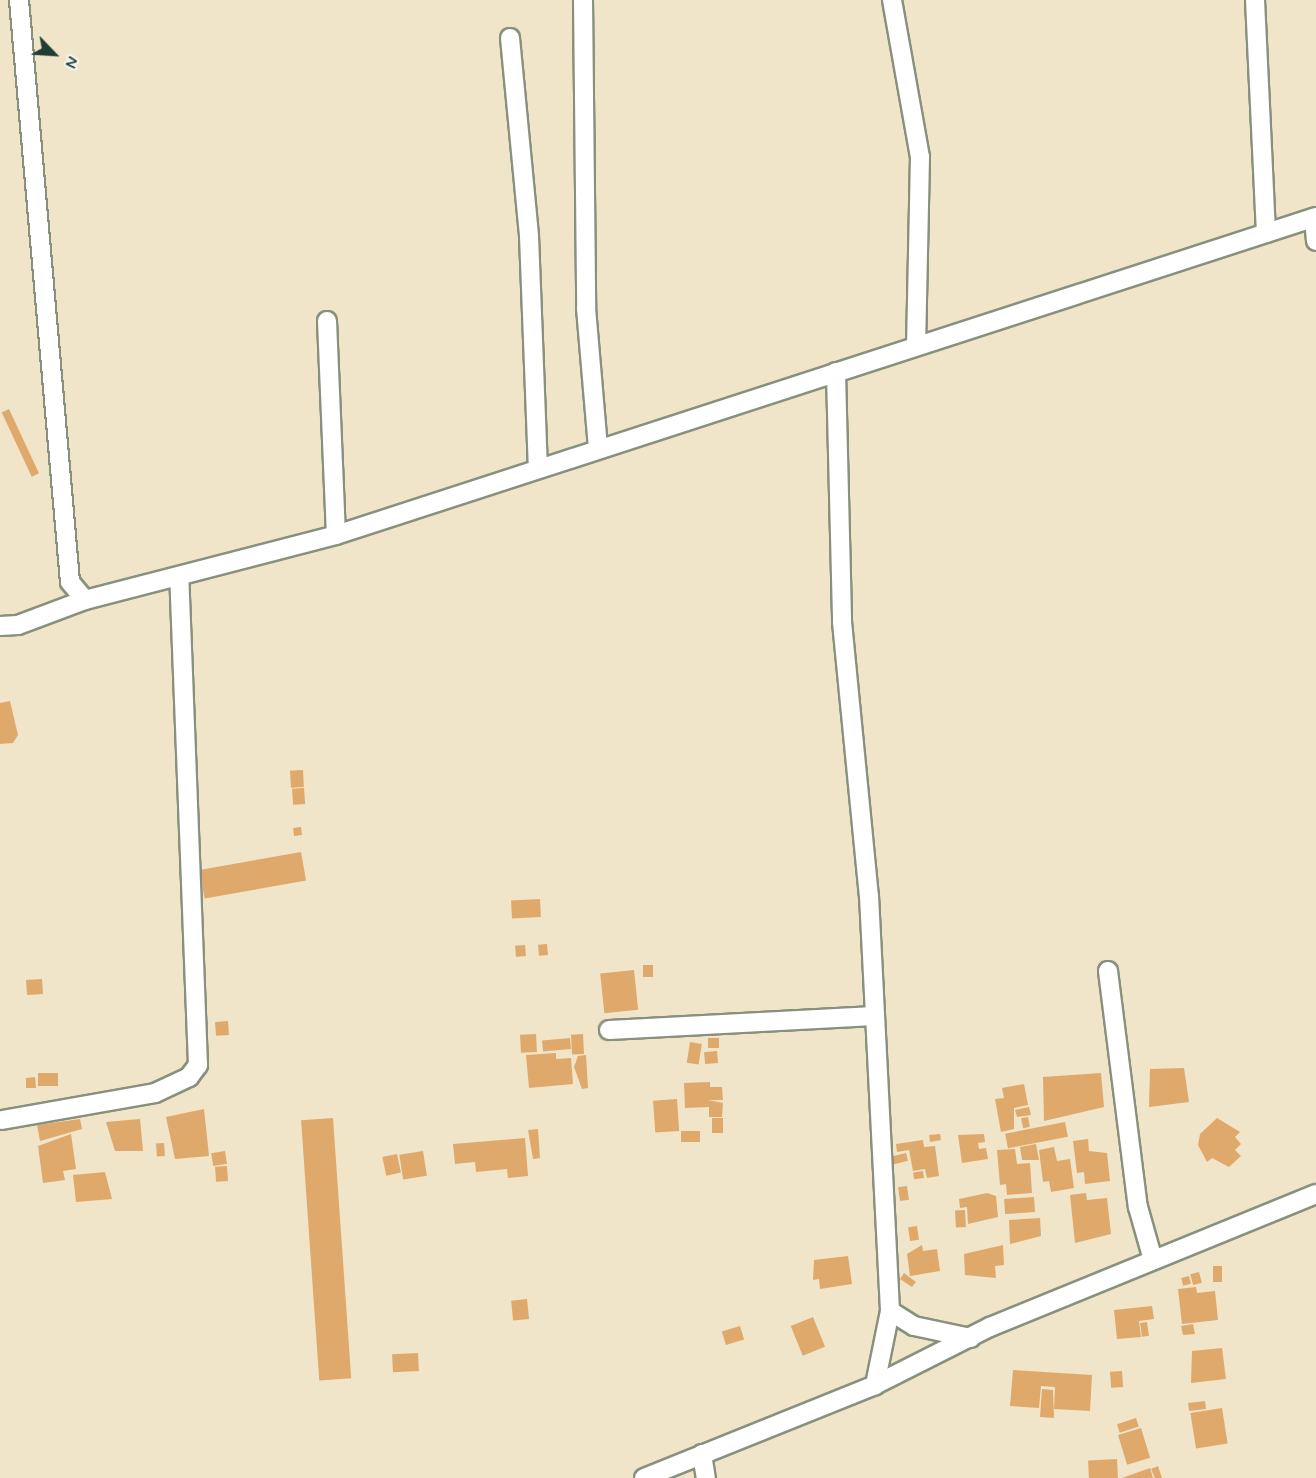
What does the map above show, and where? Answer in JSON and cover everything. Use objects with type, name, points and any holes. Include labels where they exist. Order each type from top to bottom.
[{"type":"street","points":[[19,0],[70,582],[85,600]]},
{"type":"street","points":[[583,0],[586,308],[598,448]]},
{"type":"street","points":[[892,0],[920,157],[916,346]]},
{"type":"street","points":[[1255,0],[1266,233]]},
{"type":"street","points":[[510,38],[529,236],[538,468]]},
{"type":"street","points":[[0,626],[18,625],[85,600],[179,580],[336,534],[1315,218],[1316,242]]},
{"type":"street","points":[[327,321],[336,534]]},
{"type":"street","points":[[836,372],[842,622],[875,1016],[890,1311],[875,1385]]},
{"type":"street","points":[[2,1120],[155,1093],[189,1077],[198,1065],[179,580]]},
{"type":"street","points":[[1108,971],[1138,1208],[1154,1260]]},
{"type":"street","points":[[609,1030],[875,1016]]},
{"type":"street","points":[[644,1478],[875,1385],[971,1338],[1316,1194]]},
{"type":"street","points":[[890,1311],[914,1326],[971,1338]]},
{"type":"street","points":[[702,1454],[706,1478]]},
{"type":"building","points":[[9,409],[39,473],[32,477],[2,412]]},
{"type":"building","points":[[10,701],[18,735],[13,743],[0,744],[0,703]]},
{"type":"building","points":[[303,770],[304,787],[291,788],[290,771]]},
{"type":"building","points":[[304,788],[305,804],[293,805],[292,789]]},
{"type":"building","points":[[301,827],[302,835],[294,836],[293,828]]},
{"type":"building","points":[[301,852],[306,881],[205,898],[200,870]]},
{"type":"building","points":[[540,899],[541,917],[512,918],[511,901]]},
{"type":"building","points":[[547,944],[548,955],[539,956],[538,945]]},
{"type":"building","points":[[525,945],[526,956],[516,957],[515,946]]},
{"type":"building","points":[[643,965],[653,965],[653,977],[643,977]]},
{"type":"building","points":[[634,970],[638,1010],[604,1013],[600,974]]},
{"type":"building","points":[[42,979],[43,994],[27,995],[26,980]]},
{"type":"building","points":[[228,1021],[229,1035],[216,1036],[215,1022]]},
{"type":"building","points":[[536,1034],[537,1052],[521,1053],[520,1035]]},
{"type":"building","points":[[583,1034],[584,1054],[572,1055],[571,1035]]},
{"type":"building","points":[[570,1038],[571,1049],[543,1051],[542,1040]]},
{"type":"building","points":[[708,1038],[719,1038],[719,1048],[708,1048]]},
{"type":"building","points":[[690,1042],[702,1044],[699,1065],[687,1063]]},
{"type":"building","points":[[717,1051],[718,1063],[705,1064],[704,1052]]},
{"type":"building","points":[[556,1053],[556,1059],[571,1058],[573,1084],[529,1088],[526,1055]]},
{"type":"building","points":[[586,1055],[588,1088],[582,1089],[574,1067],[578,1056]]},
{"type":"building","points":[[1184,1068],[1189,1102],[1149,1107],[1150,1069]]},
{"type":"building","points":[[38,1073],[58,1073],[58,1086],[38,1086]]},
{"type":"building","points":[[1101,1073],[1104,1107],[1044,1121],[1043,1077]]},
{"type":"building","points":[[35,1077],[36,1088],[26,1088],[26,1078]]},
{"type":"building","points":[[710,1082],[710,1087],[722,1087],[723,1100],[708,1100],[723,1103],[722,1117],[709,1117],[709,1107],[685,1108],[684,1083]]},
{"type":"building","points":[[1024,1084],[1028,1105],[1014,1108],[1014,1129],[1001,1132],[995,1099],[1004,1098],[1002,1088]]},
{"type":"building","points":[[677,1099],[679,1131],[655,1133],[653,1101]]},
{"type":"building","points":[[1029,1107],[1031,1115],[1017,1117],[1015,1110]]},
{"type":"building","points":[[204,1109],[209,1156],[175,1159],[166,1117]]},
{"type":"building","points":[[1028,1117],[1030,1127],[1023,1128],[1021,1118]]},
{"type":"building","points":[[333,1118],[351,1378],[319,1381],[301,1120]]},
{"type":"building","points":[[712,1118],[723,1118],[723,1133],[712,1133]]},
{"type":"building","points":[[1217,1118],[1240,1132],[1235,1137],[1241,1144],[1235,1150],[1241,1156],[1229,1167],[1212,1158],[1207,1162],[1198,1145],[1200,1134]]},
{"type":"building","points":[[80,1119],[82,1129],[40,1141],[37,1125]]},
{"type":"building","points":[[140,1119],[143,1151],[115,1151],[106,1122]]},
{"type":"building","points":[[1065,1122],[1068,1137],[1008,1148],[1005,1134]]},
{"type":"building","points":[[538,1129],[540,1158],[533,1159],[528,1130]]},
{"type":"building","points":[[681,1131],[700,1131],[700,1142],[681,1142]]},
{"type":"building","points":[[71,1134],[76,1169],[63,1171],[65,1180],[43,1183],[38,1146]]},
{"type":"building","points":[[940,1134],[941,1140],[930,1142],[929,1135]]},
{"type":"building","points":[[984,1134],[985,1142],[978,1143],[979,1149],[986,1148],[988,1159],[962,1163],[958,1135]]},
{"type":"building","points":[[525,1138],[528,1176],[508,1178],[507,1169],[476,1172],[475,1162],[455,1164],[453,1144]]},
{"type":"building","points":[[1088,1139],[1089,1151],[1107,1153],[1110,1181],[1085,1184],[1084,1172],[1077,1173],[1073,1141]]},
{"type":"building","points":[[923,1140],[924,1147],[935,1146],[939,1176],[927,1178],[925,1169],[913,1171],[909,1150],[897,1152],[896,1144]]},
{"type":"building","points":[[164,1143],[165,1156],[157,1157],[156,1144]]},
{"type":"building","points":[[1036,1144],[1039,1160],[1022,1160],[1020,1147]]},
{"type":"building","points":[[1054,1147],[1057,1161],[1070,1159],[1074,1188],[1051,1192],[1049,1181],[1043,1182],[1039,1150]]},
{"type":"building","points":[[1015,1149],[1017,1164],[1030,1163],[1032,1193],[1007,1195],[1006,1184],[1000,1185],[997,1150]]},
{"type":"building","points":[[225,1151],[227,1164],[213,1166],[211,1153]]},
{"type":"building","points":[[423,1151],[427,1176],[403,1179],[399,1155]]},
{"type":"building","points":[[906,1153],[908,1161],[892,1165],[890,1157]]},
{"type":"building","points":[[397,1154],[401,1173],[386,1176],[382,1157]]},
{"type":"building","points":[[227,1166],[228,1181],[216,1182],[215,1167]]},
{"type":"building","points":[[923,1171],[924,1178],[914,1179],[913,1172]]},
{"type":"building","points":[[105,1172],[112,1199],[76,1202],[73,1175]]},
{"type":"building","points":[[907,1186],[909,1200],[900,1201],[898,1187]]},
{"type":"building","points":[[987,1193],[996,1196],[998,1217],[968,1224],[967,1207],[960,1208],[959,1199]]},
{"type":"building","points":[[1086,1193],[1087,1200],[1107,1198],[1111,1234],[1075,1243],[1070,1195]]},
{"type":"building","points":[[1034,1197],[1035,1212],[1005,1214],[1004,1199]]},
{"type":"building","points":[[965,1210],[966,1227],[956,1228],[955,1211]]},
{"type":"building","points":[[1040,1218],[1041,1236],[1010,1244],[1009,1220]]},
{"type":"building","points":[[917,1226],[919,1240],[910,1241],[908,1227]]},
{"type":"building","points":[[922,1245],[923,1251],[937,1249],[940,1271],[910,1276],[907,1254]]},
{"type":"building","points":[[1003,1245],[1004,1265],[995,1266],[996,1278],[965,1275],[964,1254]]},
{"type":"building","points":[[848,1256],[852,1284],[820,1289],[819,1279],[813,1280],[814,1260]]},
{"type":"building","points":[[1213,1266],[1222,1266],[1222,1282],[1213,1282]]},
{"type":"building","points":[[1199,1272],[1202,1283],[1193,1285],[1190,1274]]},
{"type":"building","points":[[904,1273],[916,1282],[912,1287],[900,1279]]},
{"type":"building","points":[[1189,1276],[1191,1284],[1183,1286],[1181,1278]]},
{"type":"building","points":[[1196,1287],[1197,1293],[1215,1291],[1218,1320],[1182,1324],[1178,1289]]},
{"type":"building","points":[[527,1299],[529,1319],[513,1321],[511,1301]]},
{"type":"building","points":[[1152,1306],[1154,1319],[1139,1321],[1141,1337],[1117,1339],[1114,1310]]},
{"type":"building","points":[[813,1317],[825,1347],[803,1356],[791,1326]]},
{"type":"building","points":[[1147,1322],[1149,1336],[1142,1337],[1140,1323]]},
{"type":"building","points":[[1193,1324],[1195,1334],[1183,1335],[1181,1326]]},
{"type":"building","points":[[740,1326],[744,1339],[726,1345],[722,1332]]},
{"type":"building","points":[[1222,1348],[1226,1379],[1191,1383],[1192,1351]]},
{"type":"building","points":[[418,1353],[419,1371],[393,1372],[392,1354]]},
{"type":"building","points":[[1013,1370],[1092,1375],[1090,1411],[1054,1409],[1055,1387],[1041,1386],[1039,1408],[1010,1406]]},
{"type":"building","points":[[1122,1371],[1123,1387],[1111,1388],[1110,1372]]},
{"type":"building","points":[[1042,1389],[1053,1390],[1054,1418],[1040,1417]]},
{"type":"building","points":[[1205,1401],[1206,1409],[1189,1411],[1188,1403]]},
{"type":"building","points":[[1222,1408],[1228,1444],[1196,1449],[1190,1413]]},
{"type":"building","points":[[1136,1418],[1139,1427],[1120,1433],[1117,1424]]},
{"type":"building","points":[[1141,1428],[1150,1458],[1127,1465],[1118,1435]]},
{"type":"building","points":[[1117,1459],[1118,1478],[1089,1478],[1088,1461]]},
{"type":"building","points":[[1158,1466],[1162,1478],[1155,1478],[1151,1469]]},
{"type":"building","points":[[1150,1468],[1153,1478],[1122,1478]]}]
